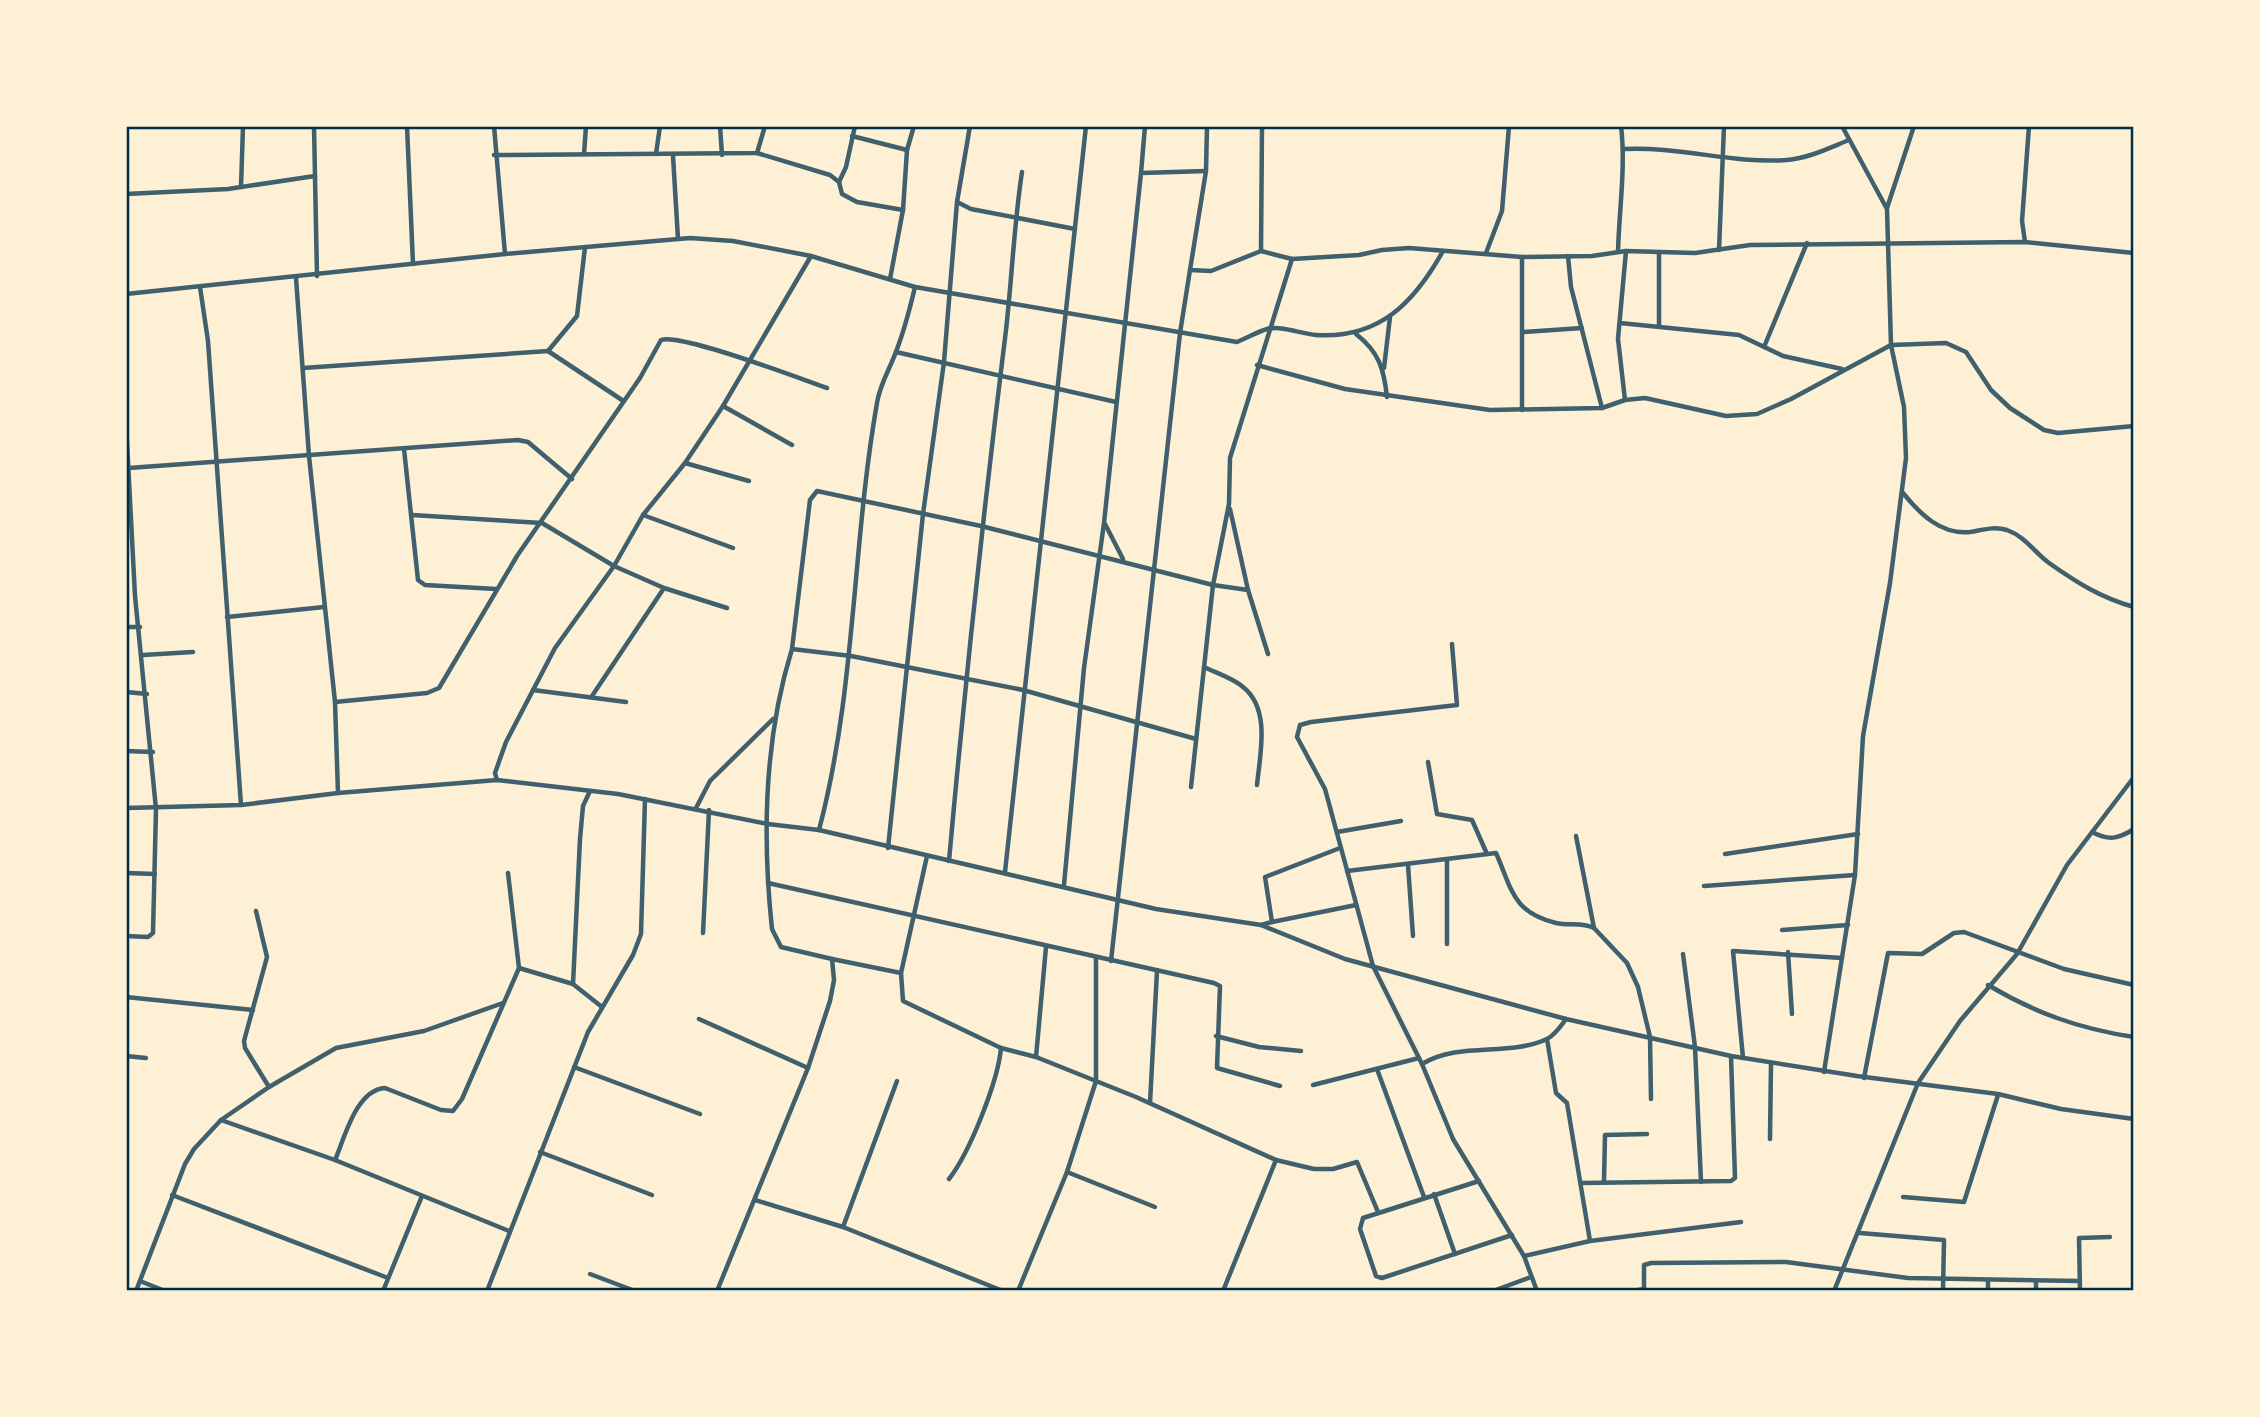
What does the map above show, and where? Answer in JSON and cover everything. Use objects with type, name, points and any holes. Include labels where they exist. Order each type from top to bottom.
[{"type":"street","points":[[126,127],[145,126]]},
{"type":"street","points":[[241,187],[243,126]]},
{"type":"street","points":[[314,126],[317,275]]},
{"type":"street","points":[[407,126],[413,264]]},
{"type":"street","points":[[494,126],[505,254]]},
{"type":"street","points":[[584,155],[586,126]]},
{"type":"street","points":[[656,154],[660,126]]},
{"type":"street","points":[[720,126],[722,155]]},
{"type":"street","points":[[757,153],[765,126]]},
{"type":"street","points":[[839,182],[846,167],[855,126]]},
{"type":"street","points":[[890,279],[903,209],[907,150],[914,126]]},
{"type":"street","points":[[888,848],[923,514],[944,362],[957,202],[970,126]]},
{"type":"street","points":[[1005,872],[1086,126]]},
{"type":"street","points":[[1064,885],[1145,126]]},
{"type":"street","points":[[1111,961],[1180,333],[1206,171],[1207,126]]},
{"type":"street","points":[[1261,251],[1262,126]]},
{"type":"street","points":[[1486,254],[1502,211],[1509,126]]},
{"type":"street","points":[[1618,252],[1619,188],[1624,149],[1621,126]]},
{"type":"street","points":[[1718,250],[1724,126]]},
{"type":"street","points":[[1842,126],[1886,209]]},
{"type":"street","points":[[1824,1072],[1855,875],[1863,736],[1903,493],[1904,407],[1891,345],[1886,209],[1914,126]]},
{"type":"street","points":[[2025,242],[2022,221],[2029,126]]},
{"type":"street","points":[[852,136],[907,150]]},
{"type":"street","points":[[1624,149],[1645,148],[1721,158],[1789,159],[1815,154],[1849,141]]},
{"type":"street","points":[[495,155],[673,156],[757,153],[830,175],[839,182],[842,194],[857,202],[903,209]]},
{"type":"street","points":[[673,156],[678,239]]},
{"type":"street","points":[[1141,173],[1206,171]]},
{"type":"street","points":[[949,861],[981,526],[1009,303],[1015,217],[1022,172]]},
{"type":"street","points":[[126,194],[241,187],[315,176]]},
{"type":"street","points":[[957,202],[971,209],[1075,229]]},
{"type":"street","points":[[126,294],[585,247],[678,239],[733,241],[811,256],[909,286],[1237,342],[1270,328],[1316,335],[1356,334],[1390,317],[1429,275],[1443,251]]},
{"type":"street","points":[[1190,270],[1211,271],[1261,251],[1292,259],[1359,255],[1409,248],[1522,257],[1626,251],[1695,253],[1750,244],[2025,242],[2134,253]]},
{"type":"street","points":[[1764,347],[1807,243]]},
{"type":"street","points":[[548,351],[577,316],[585,247]]},
{"type":"street","points":[[1625,400],[1620,323],[1626,251]]},
{"type":"street","points":[[1658,327],[1659,252]]},
{"type":"street","points":[[497,780],[495,773],[506,742],[555,649],[614,566],[643,515],[685,463],[723,406],[811,256]]},
{"type":"street","points":[[1568,256],[1571,287],[1602,408]]},
{"type":"street","points":[[1522,257],[1522,411]]},
{"type":"street","points":[[1191,787],[1213,585],[1229,505],[1230,458],[1292,259]]},
{"type":"street","points":[[296,278],[309,456],[335,702],[338,793]]},
{"type":"street","points":[[819,830],[828,795],[851,656],[863,501],[877,401],[896,352],[909,286]]},
{"type":"street","points":[[200,287],[208,341],[241,805]]},
{"type":"street","points":[[1387,397],[1384,369],[1390,317]]},
{"type":"street","points":[[1620,323],[1739,335],[1783,356],[1842,369]]},
{"type":"street","points":[[1523,332],[1582,328]]},
{"type":"street","points":[[1356,334],[1377,354],[1384,369]]},
{"type":"street","points":[[335,702],[427,694],[439,688],[496,589],[572,479],[622,400],[640,378],[656,345],[665,338],[750,360],[827,388]]},
{"type":"street","points":[[1257,365],[1322,385],[1387,397],[1490,410],[1602,408],[1625,400],[1645,398],[1726,416],[1757,414],[1816,387],[1842,369],[1891,345],[1956,345],[1966,352],[1991,390],[2010,408],[2044,430],[2058,433],[2134,426]]},
{"type":"street","points":[[303,368],[548,351],[622,400]]},
{"type":"street","points":[[896,352],[1116,402]]},
{"type":"street","points":[[723,406],[792,445]]},
{"type":"street","points":[[126,423],[129,468],[127,475],[156,809],[153,933],[148,937],[126,936]]},
{"type":"street","points":[[129,468],[528,442],[572,479]]},
{"type":"street","points":[[404,449],[418,580],[425,585],[496,589]]},
{"type":"street","points":[[685,463],[750,481]]},
{"type":"street","points":[[901,973],[781,947],[772,929],[768,883],[769,755],[774,719],[792,649],[810,500],[817,491],[1041,540],[1213,585],[1248,590]]},
{"type":"street","points":[[1903,493],[1920,514],[1934,523],[1953,531],[2005,530],[2033,546],[2046,561],[2090,591],[2134,607]]},
{"type":"street","points":[[1229,505],[1248,590],[1268,654]]},
{"type":"street","points":[[643,515],[733,548]]},
{"type":"street","points":[[412,516],[542,523],[614,566],[664,588],[727,608]]},
{"type":"street","points":[[1104,523],[1123,560]]},
{"type":"street","points":[[592,696],[664,588]]},
{"type":"street","points":[[227,617],[324,607]]},
{"type":"street","points":[[126,627],[139,627]]},
{"type":"street","points":[[1452,643],[1457,705],[1300,724],[1297,737],[1325,789],[1373,966],[1422,1064],[1454,1139],[1524,1256],[1537,1291]]},
{"type":"street","points":[[792,649],[851,656],[1023,690],[1196,739]]},
{"type":"street","points":[[143,655],[193,652]]},
{"type":"street","points":[[1204,667],[1242,685],[1255,698],[1261,718],[1257,785]]},
{"type":"street","points":[[533,690],[626,702]]},
{"type":"street","points":[[126,692],[147,694]]},
{"type":"street","points":[[696,808],[710,782],[774,719]]},
{"type":"street","points":[[126,751],[153,752]]},
{"type":"street","points":[[1428,762],[1437,814],[1472,820],[1487,854]]},
{"type":"street","points":[[1834,1291],[1860,1233],[1879,1175],[1918,1083],[1988,985],[2017,954],[2067,865],[2134,777]]},
{"type":"street","points":[[126,808],[241,805],[338,793],[497,780],[645,799],[768,824],[819,830],[1118,899],[1261,925],[1345,959],[1566,1019],[1731,1056],[1824,1072],[1998,1094],[2061,1109],[2134,1119]]},
{"type":"street","points":[[573,984],[580,839],[583,806],[590,791]]},
{"type":"street","points":[[487,1291],[573,1067],[602,1007],[633,955],[641,934],[645,799]]},
{"type":"street","points":[[703,933],[709,810]]},
{"type":"street","points":[[1337,832],[1401,821]]},
{"type":"street","points":[[2092,832],[2110,839],[2119,838],[2134,829]]},
{"type":"street","points":[[1725,854],[1858,834]]},
{"type":"street","points":[[1576,836],[1594,928],[1627,963],[1638,987],[1650,1037],[1651,1099]]},
{"type":"street","points":[[1272,922],[1265,877],[1340,848]]},
{"type":"street","points":[[1347,872],[1496,853],[1508,889],[1532,915],[1558,924],[1594,928]]},
{"type":"street","points":[[927,856],[901,973],[903,1001],[1001,1048],[1036,1057],[1096,1081],[1276,1160],[1314,1169],[1333,1169],[1357,1161],[1377,1212]]},
{"type":"street","points":[[1447,860],[1447,944]]},
{"type":"street","points":[[1408,865],[1413,936]]},
{"type":"street","points":[[126,873],[155,874]]},
{"type":"street","points":[[335,1160],[364,1096],[376,1088],[385,1088],[441,1110],[453,1111],[462,1099],[519,968],[508,873]]},
{"type":"street","points":[[1704,886],[1855,875]]},
{"type":"street","points":[[768,883],[1220,986],[1216,1036],[1217,1068],[1280,1086]]},
{"type":"street","points":[[1261,925],[1356,905]]},
{"type":"street","points":[[256,911],[268,957],[245,1048],[268,1087]]},
{"type":"street","points":[[1782,930],[1848,925]]},
{"type":"street","points":[[1864,1077],[1888,953],[1923,954],[1954,933],[1964,932],[2017,954],[2105,981],[2134,985]]},
{"type":"street","points":[[1036,1057],[1046,946]]},
{"type":"street","points":[[1743,1058],[1733,951],[1788,952],[1842,958]]},
{"type":"street","points":[[1788,952],[1792,1014]]},
{"type":"street","points":[[1683,954],[1695,1047],[1701,1182]]},
{"type":"street","points":[[1018,1291],[1067,1172],[1096,1081],[1096,958]]},
{"type":"street","points":[[717,1291],[780,1131],[808,1068],[830,1001],[834,980],[832,959]]},
{"type":"street","points":[[519,968],[573,984],[602,1007]]},
{"type":"street","points":[[1150,1103],[1157,971]]},
{"type":"street","points":[[1988,985],[2053,1019],[2091,1031],[2134,1037]]},
{"type":"street","points":[[126,997],[253,1010]]},
{"type":"street","points":[[136,1291],[172,1195],[194,1149],[221,1120],[268,1087],[336,1048],[424,1031],[503,1003]]},
{"type":"street","points":[[699,1019],[808,1068]]},
{"type":"street","points":[[1422,1064],[1458,1052],[1504,1048],[1546,1039],[1566,1019]]},
{"type":"street","points":[[1216,1036],[1259,1047],[1301,1051]]},
{"type":"street","points":[[1546,1039],[1556,1093],[1567,1103],[1590,1241]]},
{"type":"street","points":[[949,1178],[959,1166],[993,1083],[1001,1048]]},
{"type":"street","points":[[126,1056],[146,1058]]},
{"type":"street","points":[[1581,1183],[1701,1182],[1735,1178],[1731,1056]]},
{"type":"street","points":[[1313,1085],[1419,1058]]},
{"type":"street","points":[[1770,1139],[1772,1063]]},
{"type":"street","points":[[573,1067],[701,1114]]},
{"type":"street","points":[[1377,1069],[1424,1198]]},
{"type":"street","points":[[843,1227],[897,1081]]},
{"type":"street","points":[[1903,1198],[1964,1202],[1998,1094]]},
{"type":"street","points":[[221,1120],[335,1160],[509,1231]]},
{"type":"street","points":[[1604,1181],[1605,1135],[1647,1134]]},
{"type":"street","points":[[540,1152],[652,1195]]},
{"type":"street","points":[[1223,1291],[1276,1160]]},
{"type":"street","points":[[1067,1172],[1155,1207]]},
{"type":"street","points":[[1479,1181],[1377,1212],[1359,1223],[1376,1276],[1382,1278],[1512,1236]]},
{"type":"street","points":[[1434,1194],[1455,1254]]},
{"type":"street","points":[[172,1195],[388,1278]]},
{"type":"street","points":[[383,1291],[422,1196]]},
{"type":"street","points":[[755,1200],[843,1227],[1003,1291]]},
{"type":"street","points":[[1524,1256],[1590,1241],[1741,1222]]},
{"type":"street","points":[[1860,1233],[1944,1240],[1943,1291]]},
{"type":"street","points":[[2080,1291],[2079,1238],[2110,1237]]},
{"type":"street","points":[[1633,1291],[1646,1287],[1645,1263],[1786,1262],[1942,1280],[2080,1281]]},
{"type":"street","points":[[590,1274],[635,1291]]},
{"type":"street","points":[[1493,1291],[1531,1277]]},
{"type":"street","points":[[1988,1280],[1989,1291]]},
{"type":"street","points":[[140,1281],[165,1291]]},
{"type":"street","points":[[2036,1281],[2036,1291]]}]
